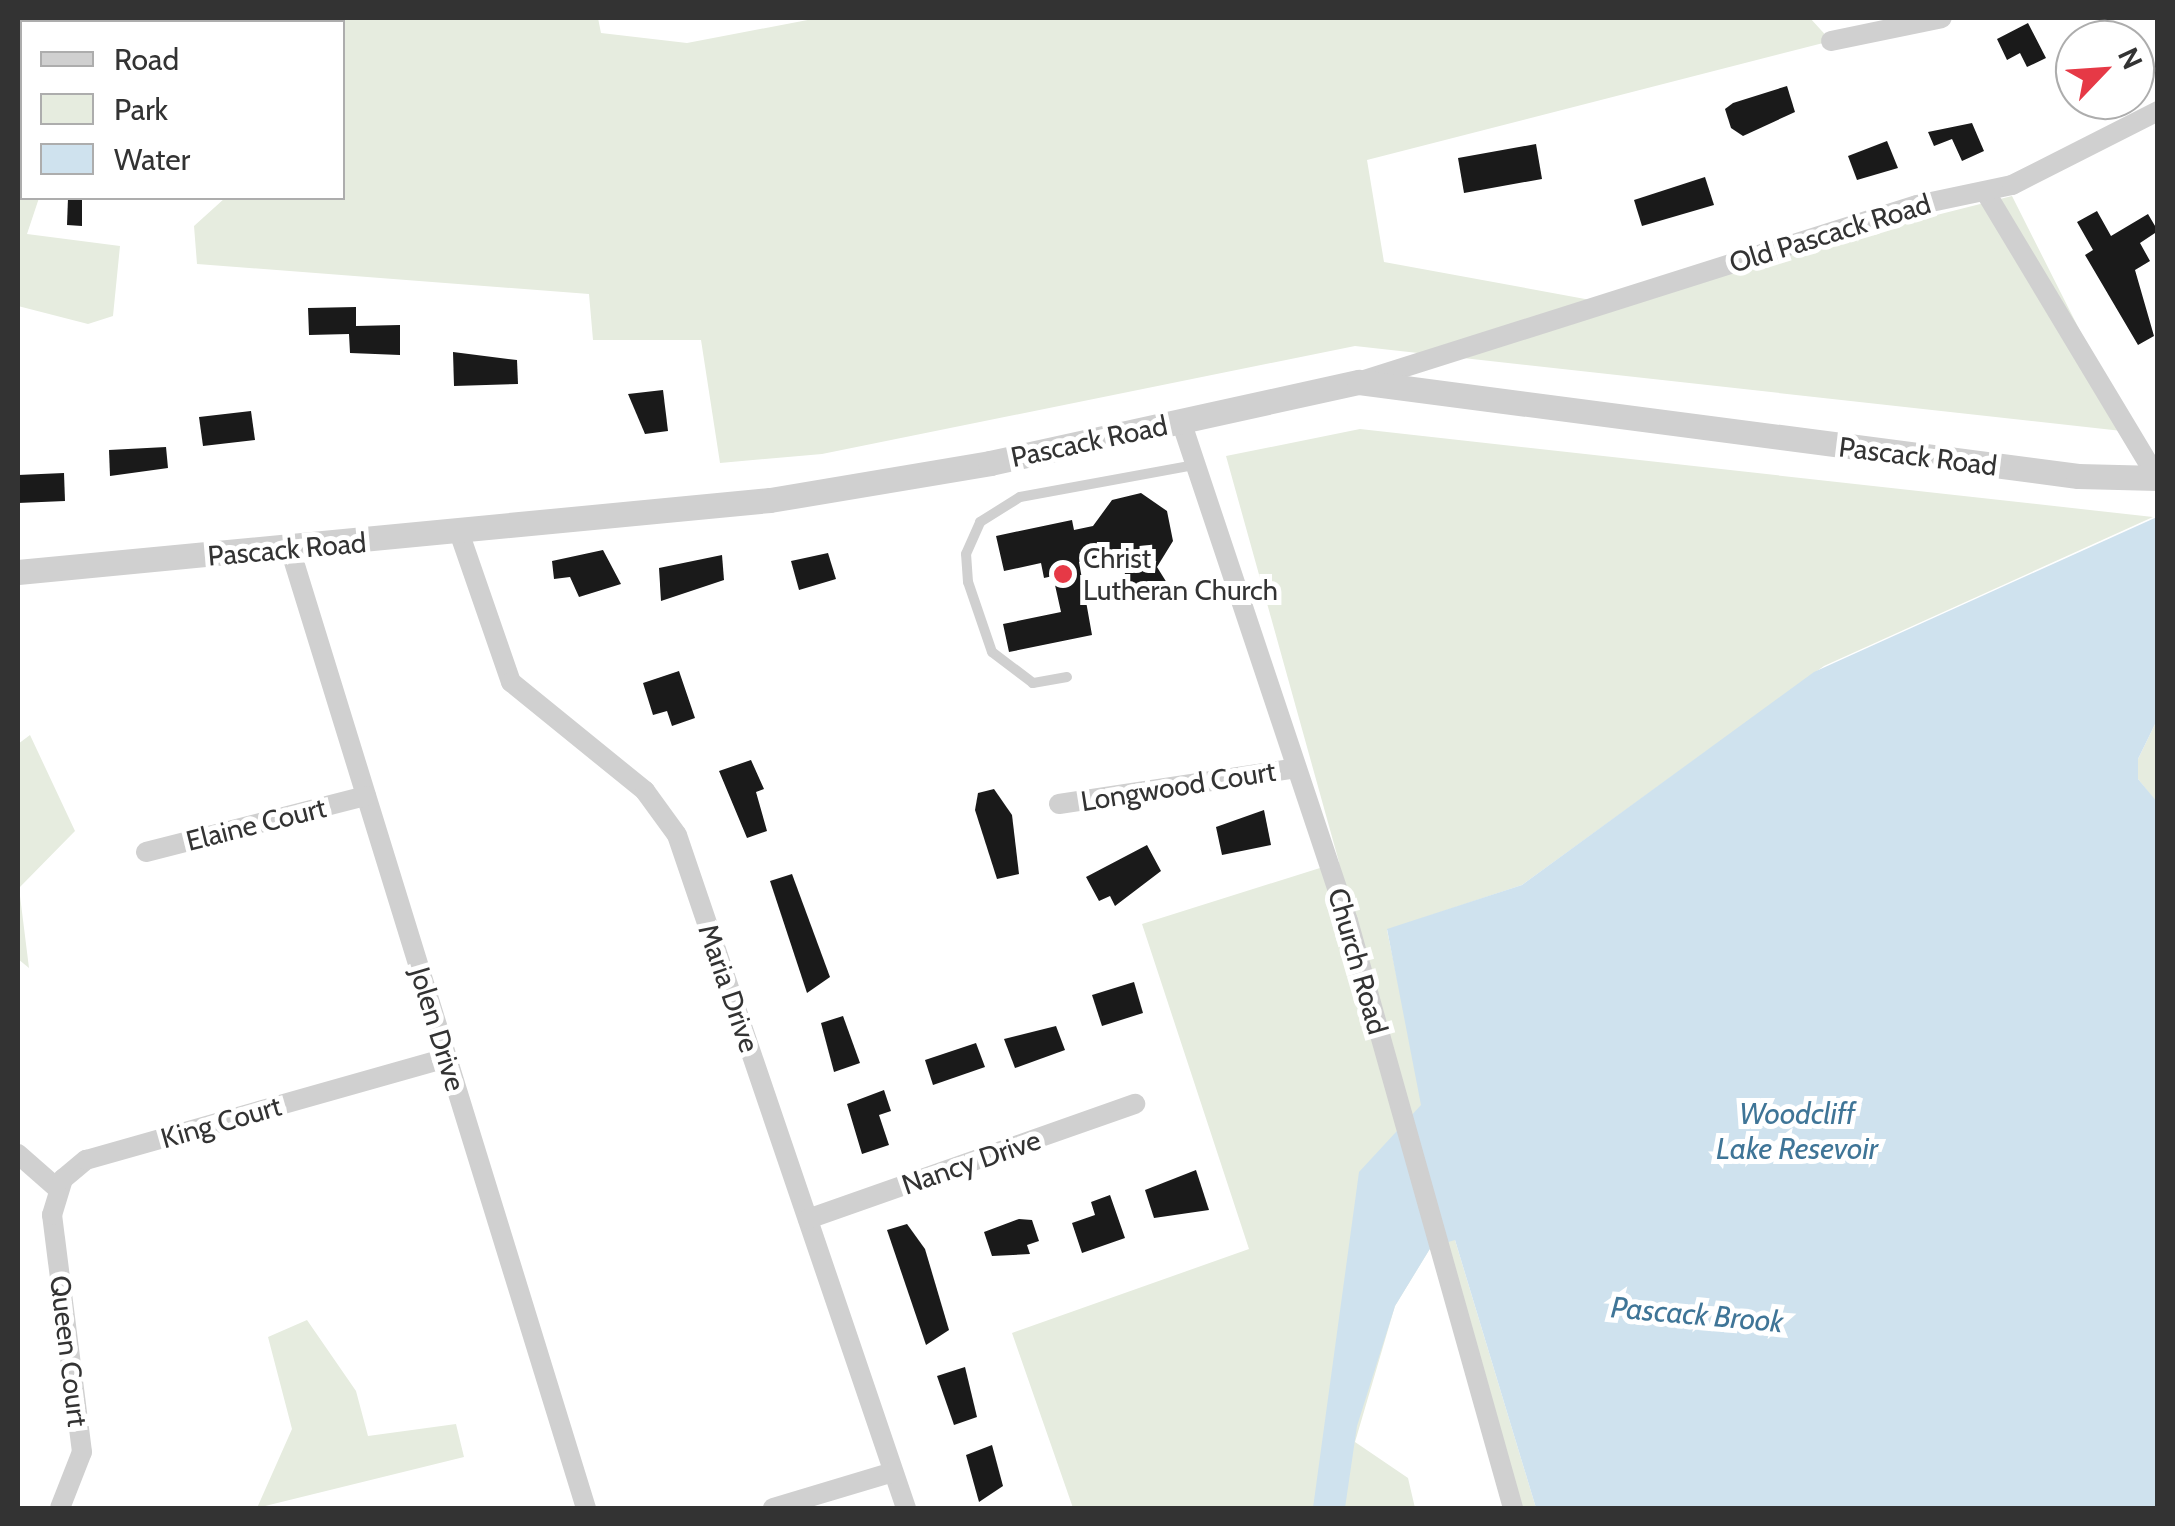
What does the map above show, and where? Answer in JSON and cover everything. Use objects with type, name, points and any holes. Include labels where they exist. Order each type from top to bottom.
[{"type":"street","points":[[1832,41],[1942,18]]},
{"type":"street","name":"Old Pascack Road","points":[[1359,382],[1917,205],[1986,193],[2158,111]]},
{"type":"street","points":[[1986,193],[2158,478]]},
{"type":"street","name":"Pascack Road","points":[[18,572],[459,532],[868,485],[1359,382],[2058,474],[2158,478]]},
{"type":"street","name":"Church Road","points":[[1181,421],[1296,768],[1403,1119],[1514,1508]]},
{"type":"street","name":"Maria Drive","points":[[459,532],[511,682],[645,791],[672,825],[906,1508]]},
{"type":"street","name":"Jolen Drive","points":[[290,549],[586,1508]]},
{"type":"street","name":"Longwood Court","points":[[1060,804],[1296,768]]},
{"type":"street","name":"Elaine Court","points":[[146,852],[366,796]]},
{"type":"street","name":"King Court","points":[[58,1189],[86,1160],[447,1058]]},
{"type":"street","name":"Nancy Drive","points":[[808,1219],[1135,1104]]},
{"type":"street","points":[[18,1154],[58,1189]]},
{"type":"street","name":"Queen Court","points":[[58,1189],[52,1215],[82,1452],[60,1508]]},
{"type":"street","points":[[773,1508],[893,1472]]},
{"type":"lane","points":[[1068,677],[1033,683],[992,652],[968,582],[966,554],[980,522],[1020,497],[1196,465]]},
{"type":"green space","points":[[195,18],[598,18],[601,33],[687,43],[818,18],[1810,18],[1831,41],[1367,160],[1384,262],[1596,301],[2012,196],[2131,432],[1355,346],[822,454],[720,463],[701,340],[593,340],[589,294],[197,264],[194,226],[223,200],[345,200],[345,20]]},
{"type":"green space","points":[[18,154],[20,200],[38,200],[27,234],[120,246],[113,316],[88,324],[18,306]]},
{"type":"green space","points":[[1360,429],[2153,517],[1824,666],[1522,885],[1387,930],[1445,1207],[1536,1508],[1513,1508],[1431,1247],[1395,1306],[1355,1442],[1408,1478],[1415,1508],[1073,1508],[1012,1333],[1249,1249],[1142,924],[1339,862],[1226,456]]},
{"type":"green space","points":[[2157,720],[2157,803],[2138,779],[2138,759]]},
{"type":"green space","points":[[30,735],[75,831],[19,888],[29,968],[18,959],[18,744]]},
{"type":"green space","points":[[307,1320],[356,1391],[368,1436],[456,1424],[464,1457],[257,1508],[292,1429],[268,1337]]},
{"type":"water","name":"Woodcliff Lake Resevoir","points":[[2157,517],[2157,720],[2138,759],[2138,779],[2158,803],[2157,1508],[1536,1508],[1455,1240],[1431,1247],[1395,1306],[1357,1426],[1345,1508],[1313,1508],[1359,1172],[1421,1105],[1387,929],[1522,885],[1814,672]]},
{"type":"building","points":[[2028,23],[2046,58],[2027,67],[2020,53],[2007,60],[1997,39]]},
{"type":"building","points":[[1787,86],[1795,112],[1743,136],[1731,128],[1725,109],[1733,103]]},
{"type":"building","points":[[1972,123],[1984,151],[1962,161],[1952,139],[1934,146],[1928,132]]},
{"type":"building","points":[[1887,141],[1898,168],[1857,180],[1848,156]]},
{"type":"building","points":[[1536,144],[1542,179],[1464,193],[1458,158]]},
{"type":"building","points":[[1705,177],[1714,205],[1642,226],[1634,200]]},
{"type":"building","points":[[68,200],[82,200],[82,226],[67,225]]},
{"type":"building","points":[[2097,211],[2111,236],[2148,214],[2158,231],[2140,243],[2150,261],[2135,270],[2154,336],[2138,345],[2085,255],[2093,250],[2077,222]]},
{"type":"building","points":[[356,307],[356,326],[400,325],[400,355],[350,353],[349,334],[309,335],[308,308]]},
{"type":"building","points":[[453,352],[517,360],[518,384],[454,386]]},
{"type":"building","points":[[663,390],[668,431],[645,434],[628,394]]},
{"type":"building","points":[[251,411],[255,440],[203,446],[199,417]]},
{"type":"building","points":[[166,447],[168,468],[110,476],[109,450]]},
{"type":"building","points":[[64,473],[65,501],[18,503],[18,475]]},
{"type":"building","name":"Christ Lutheran Church","points":[[1141,493],[1167,511],[1173,541],[1157,567],[1167,583],[1146,596],[1123,592],[1125,572],[1100,557],[1079,562],[1092,635],[1009,652],[1003,624],[1061,612],[1053,576],[1044,578],[1041,563],[1004,571],[996,536],[1072,520],[1074,530],[1093,526],[1112,500]]},
{"type":"building","points":[[603,550],[621,584],[579,597],[570,577],[554,579],[552,561]]},
{"type":"building","points":[[828,553],[836,579],[799,590],[791,561]]},
{"type":"building","points":[[722,555],[724,580],[661,601],[659,568]]},
{"type":"building","points":[[679,671],[695,718],[672,726],[667,711],[653,715],[643,683]]},
{"type":"building","points":[[751,760],[764,789],[756,792],[767,831],[747,838],[719,771]]},
{"type":"building","points":[[994,789],[1012,815],[1019,874],[997,879],[975,810],[978,793]]},
{"type":"building","points":[[1264,810],[1271,845],[1222,855],[1216,827]]},
{"type":"building","points":[[1147,845],[1161,871],[1115,906],[1110,896],[1099,901],[1086,877]]},
{"type":"building","points":[[792,874],[830,977],[807,993],[770,881]]},
{"type":"building","points":[[1134,982],[1143,1013],[1102,1026],[1092,995]]},
{"type":"building","points":[[843,1016],[860,1063],[834,1072],[821,1023]]},
{"type":"building","points":[[1056,1026],[1065,1050],[1015,1068],[1004,1039]]},
{"type":"building","points":[[976,1043],[985,1067],[933,1085],[925,1060]]},
{"type":"building","points":[[884,1090],[891,1111],[879,1115],[889,1145],[862,1154],[847,1104]]},
{"type":"building","points":[[1196,1170],[1209,1210],[1154,1218],[1145,1190]]},
{"type":"building","points":[[1110,1195],[1125,1238],[1082,1253],[1072,1223],[1095,1215],[1091,1202]]},
{"type":"building","points":[[1019,1219],[1032,1220],[1039,1241],[1027,1245],[1030,1254],[992,1256],[984,1232]]},
{"type":"building","points":[[907,1224],[925,1249],[949,1330],[926,1345],[887,1230]]},
{"type":"building","points":[[965,1367],[977,1417],[954,1425],[937,1376]]},
{"type":"building","points":[[992,1445],[1003,1486],[979,1502],[966,1455]]},
{"type":"place","name":"Christ Lutheran Church","points":[[1063,574]]},
{"type":"water label","name":"Pascack Brook","points":[[1697,1315]]}]
